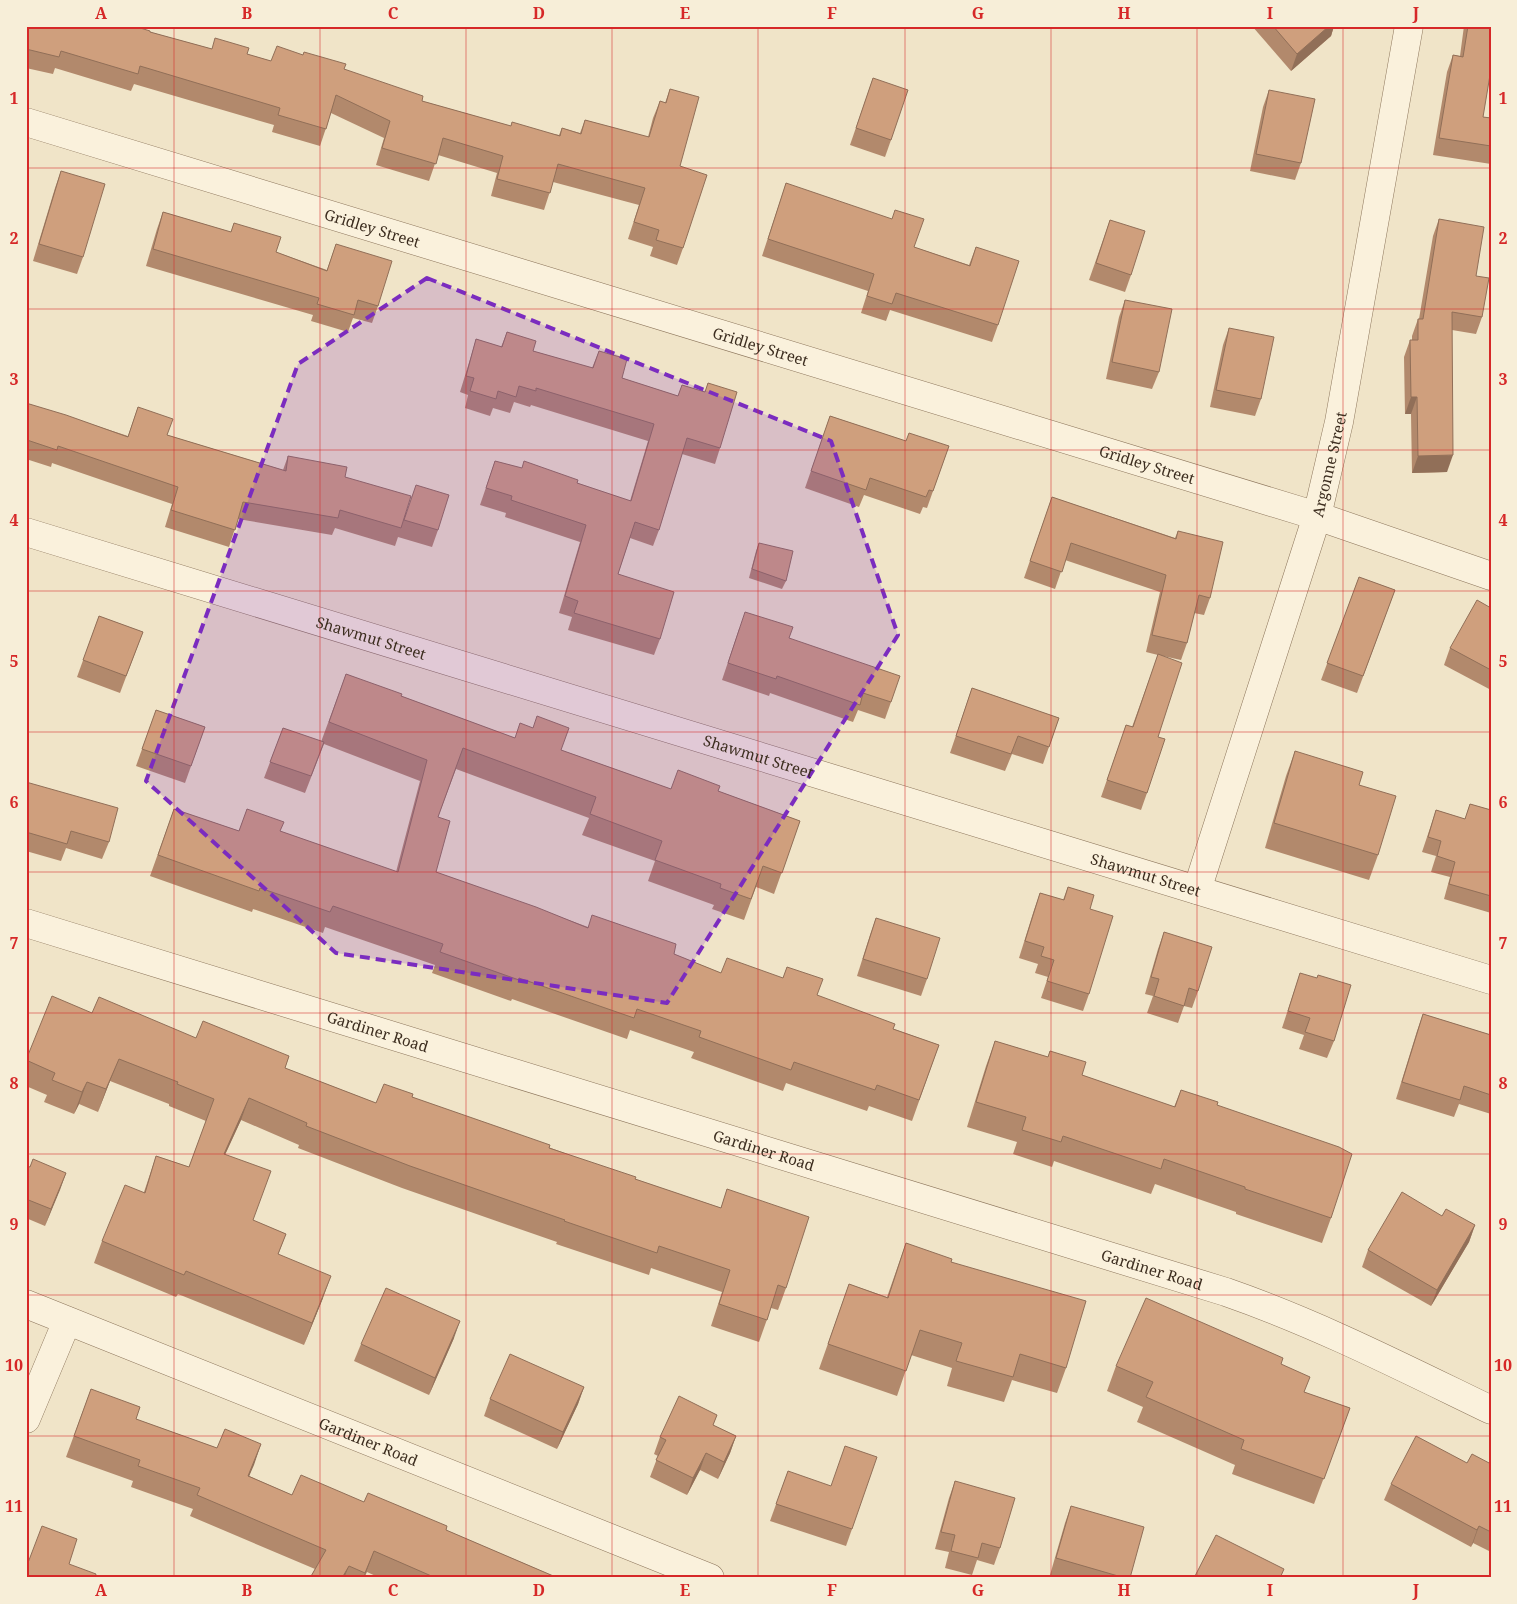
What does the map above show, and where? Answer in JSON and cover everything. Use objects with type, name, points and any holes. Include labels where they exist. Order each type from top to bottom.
[{"type":"street","name":"Argonne Street","points":[[1197,890],[1317,516],[1339,422],[1410,26]]},
{"type":"street","name":"Gridley Street","points":[[26,122],[1317,516],[1491,576]]},
{"type":"street","name":"Shawmut Street","points":[[26,532],[1491,980]]},
{"type":"street","name":"Gardiner Road","points":[[26,923],[1226,1292],[1318,1328],[1491,1410]]},
{"type":"street","name":"Gardiner Road","points":[[26,1304],[710,1578]]},
{"type":"street","points":[[26,1420],[67,1321]]},
{"type":"highlighted area","points":[[427,278],[831,441],[898,635],[667,1003],[336,953],[146,781],[298,364]]},
{"type":"building","points":[[26,26],[134,26],[212,49],[215,38],[249,48],[247,54],[271,61],[277,46],[303,55],[304,52],[346,64],[344,69],[423,96],[422,101],[511,126],[512,122],[560,136],[562,128],[581,134],[585,120],[649,137],[660,101],[666,103],[670,89],[699,97],[680,166],[707,175],[683,248],[656,240],[659,230],[634,222],[645,188],[558,164],[550,193],[497,179],[503,156],[443,138],[436,164],[382,148],[390,121],[336,95],[326,129],[278,115],[280,108],[140,66],[138,74],[61,51],[59,57],[26,49]]},
{"type":"building","points":[[1273,26],[1329,26],[1297,54]]},
{"type":"building","points":[[1468,26],[1491,26],[1491,69],[1483,117],[1491,118],[1491,146],[1439,138],[1453,55],[1463,57]]},
{"type":"building","points":[[873,78],[908,90],[891,140],[856,128]]},
{"type":"building","points":[[1269,90],[1315,99],[1301,163],[1256,154]]},
{"type":"building","points":[[61,171],[105,184],[83,257],[39,244]]},
{"type":"building","points":[[786,183],[892,219],[895,210],[924,219],[914,247],[970,266],[976,247],[1019,261],[998,325],[896,293],[892,304],[867,296],[874,274],[768,239]]},
{"type":"building","points":[[163,212],[231,232],[234,223],[281,237],[276,252],[327,271],[336,244],[392,261],[378,306],[358,300],[354,315],[317,304],[319,298],[153,249]]},
{"type":"building","points":[[1439,219],[1484,227],[1476,276],[1489,278],[1482,317],[1452,312],[1453,455],[1418,456],[1417,397],[1411,397],[1410,340],[1418,340],[1418,319],[1423,319]]},
{"type":"building","points":[[1110,220],[1145,231],[1131,275],[1096,263]]},
{"type":"building","points":[[1125,300],[1172,309],[1159,372],[1112,362]]},
{"type":"building","points":[[1229,328],[1274,337],[1261,399],[1216,390]]},
{"type":"building","points":[[507,332],[536,341],[533,351],[593,368],[599,351],[627,359],[622,378],[678,396],[682,385],[705,392],[708,383],[737,392],[720,448],[687,438],[659,530],[635,522],[618,574],[674,592],[660,639],[574,613],[578,601],[565,596],[586,525],[511,500],[512,496],[486,488],[495,461],[522,468],[524,461],[578,480],[577,483],[631,501],[654,424],[536,388],[536,391],[519,386],[516,397],[498,391],[496,399],[470,391],[474,378],[466,376],[476,339],[502,347]]},
{"type":"building","points":[[26,403],[128,437],[138,407],[173,419],[167,435],[286,471],[288,456],[347,467],[345,477],[411,496],[401,528],[340,510],[338,518],[243,502],[235,530],[171,510],[178,487],[58,446],[57,450],[27,440],[26,443]]},
{"type":"building","points":[[830,416],[906,441],[909,433],[949,446],[933,491],[929,490],[926,497],[870,478],[866,490],[811,471]]},
{"type":"building","points":[[416,485],[449,495],[438,530],[404,520]]},
{"type":"building","points":[[1052,497],[1176,539],[1178,531],[1223,542],[1210,598],[1199,595],[1187,643],[1152,635],[1166,575],[1071,543],[1062,572],[1030,561]]},
{"type":"building","points":[[759,543],[793,551],[786,581],[752,569]]},
{"type":"building","points":[[1359,577],[1395,590],[1363,676],[1327,663]]},
{"type":"building","points":[[1477,600],[1491,608],[1491,670],[1450,648]]},
{"type":"building","points":[[745,612],[793,627],[789,638],[900,676],[891,702],[863,693],[860,705],[777,676],[776,679],[728,663]]},
{"type":"building","points":[[99,616],[143,632],[126,676],[83,660]]},
{"type":"building","points":[[1158,654],[1182,663],[1158,737],[1165,739],[1147,793],[1107,780],[1126,725],[1133,727]]},
{"type":"building","points":[[346,674],[515,738],[520,723],[533,728],[537,716],[569,728],[561,750],[671,789],[678,770],[720,786],[718,791],[800,821],[782,873],[763,866],[751,899],[720,888],[721,884],[655,860],[662,841],[590,814],[596,797],[463,748],[438,817],[450,821],[436,872],[536,907],[588,928],[592,915],[676,944],[674,954],[721,973],[727,958],[783,978],[787,967],[823,979],[817,995],[895,1024],[893,1029],[939,1045],[919,1100],[877,1085],[875,1090],[794,1062],[791,1070],[699,1037],[701,1031],[637,1009],[634,1018],[440,952],[443,944],[333,906],[330,912],[260,888],[259,891],[158,855],[174,809],[239,831],[247,809],[284,822],[280,831],[398,872],[427,760],[329,722]]},
{"type":"building","points":[[972,688],[1059,718],[1049,747],[1018,736],[1011,754],[956,736]]},
{"type":"building","points":[[156,710],[205,727],[191,766],[142,749]]},
{"type":"building","points":[[283,728],[324,742],[311,776],[270,762]]},
{"type":"building","points":[[1295,751],[1363,772],[1359,785],[1396,796],[1378,855],[1274,823]]},
{"type":"building","points":[[26,782],[118,808],[109,842],[71,831],[67,844],[26,832]]},
{"type":"building","points":[[1470,804],[1491,810],[1491,896],[1449,884],[1455,862],[1437,856],[1441,841],[1428,837],[1436,810],[1465,819]]},
{"type":"building","points":[[1068,887],[1094,895],[1090,909],[1113,916],[1089,994],[1047,981],[1054,960],[1041,956],[1044,947],[1025,941],[1040,893],[1064,900]]},
{"type":"building","points":[[876,918],[940,938],[927,979],[863,959]]},
{"type":"building","points":[[1164,932],[1212,947],[1198,991],[1189,988],[1184,1006],[1154,996],[1159,979],[1151,977]]},
{"type":"building","points":[[1300,973],[1317,978],[1318,975],[1351,985],[1334,1041],[1305,1032],[1310,1018],[1288,1011]]},
{"type":"building","points":[[52,996],[92,1013],[99,997],[196,1038],[203,1021],[289,1056],[285,1068],[376,1103],[384,1084],[413,1094],[412,1097],[550,1145],[549,1148],[721,1208],[727,1189],[809,1217],[786,1288],[778,1285],[767,1320],[719,1304],[730,1270],[659,1246],[657,1253],[410,1166],[306,1126],[307,1123],[249,1098],[224,1154],[271,1171],[253,1220],[286,1234],[278,1254],[331,1276],[312,1323],[186,1271],[184,1275],[102,1241],[125,1185],[145,1193],[156,1156],[189,1167],[214,1099],[177,1084],[178,1082],[119,1059],[106,1089],[87,1082],[82,1092],[52,1080],[55,1073],[26,1060]]},
{"type":"building","points":[[1423,1014],[1491,1035],[1491,1095],[1464,1086],[1460,1100],[1402,1082]]},
{"type":"building","points":[[995,1041],[1048,1057],[1050,1051],[1086,1062],[1082,1075],[1175,1107],[1181,1090],[1218,1102],[1217,1105],[1339,1147],[1352,1154],[1331,1218],[1164,1159],[1161,1169],[1063,1136],[1061,1142],[1022,1130],[1026,1117],[976,1102]]},
{"type":"building","points":[[33,1159],[66,1173],[51,1209],[26,1199],[26,1166],[30,1167]]},
{"type":"building","points":[[1402,1192],[1442,1216],[1446,1209],[1475,1225],[1437,1290],[1368,1250]]},
{"type":"building","points":[[906,1243],[952,1259],[951,1262],[1086,1301],[1066,1368],[1020,1354],[1013,1377],[956,1361],[962,1343],[920,1330],[906,1371],[828,1344],[849,1284],[888,1298]]},
{"type":"building","points":[[386,1288],[460,1321],[435,1378],[361,1344]]},
{"type":"building","points":[[1146,1298],[1283,1358],[1281,1364],[1310,1377],[1304,1392],[1350,1408],[1324,1479],[1241,1449],[1244,1440],[1146,1397],[1153,1382],[1116,1366]]},
{"type":"building","points":[[510,1354],[584,1387],[563,1432],[490,1399]]},
{"type":"building","points":[[91,1389],[140,1407],[136,1419],[217,1448],[225,1429],[261,1444],[248,1476],[292,1495],[301,1475],[364,1502],[368,1493],[447,1526],[446,1530],[558,1578],[436,1578],[374,1551],[365,1573],[349,1566],[342,1578],[310,1578],[326,1550],[197,1495],[200,1488],[138,1466],[140,1460],[74,1436]]},
{"type":"building","points":[[679,1396],[717,1415],[713,1425],[736,1436],[724,1462],[706,1453],[693,1478],[656,1460],[666,1440],[660,1437]]},
{"type":"building","points":[[1416,1436],[1467,1463],[1472,1454],[1491,1464],[1491,1532],[1479,1526],[1477,1530],[1391,1484]]},
{"type":"building","points":[[845,1446],[877,1457],[852,1529],[776,1504],[788,1471],[831,1486]]},
{"type":"building","points":[[955,1481],[1015,1498],[1000,1548],[982,1543],[978,1558],[951,1551],[955,1535],[941,1532]]},
{"type":"building","points":[[1071,1506],[1144,1527],[1130,1578],[1056,1558]]},
{"type":"building","points":[[42,1526],[77,1539],[69,1564],[96,1574],[95,1578],[26,1578],[26,1568]]},
{"type":"building","points":[[1216,1535],[1284,1569],[1280,1578],[1194,1578]]}]
